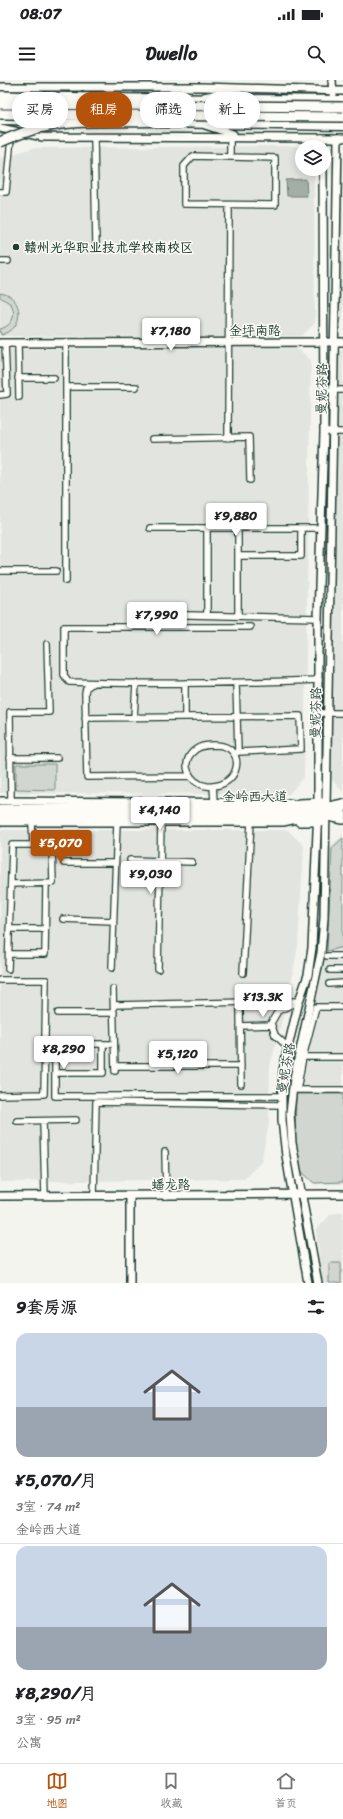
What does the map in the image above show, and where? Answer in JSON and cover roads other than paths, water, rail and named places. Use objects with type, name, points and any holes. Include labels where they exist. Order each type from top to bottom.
[{"type":"highway","points":[[0,96],[124,98],[267,106]]},
{"type":"highway","points":[[0,104],[343,106]]},
{"type":"highway","points":[[0,114],[343,117]]},
{"type":"highway","points":[[0,142],[18,134],[45,127],[77,124],[269,117]]},
{"type":"main road","points":[[0,96],[140,98]]},
{"type":"main road","points":[[196,99],[343,100]]},
{"type":"main road","points":[[0,120],[343,126]]},
{"type":"main road","name":"金岭西大道","points":[[0,815],[322,812],[343,808]]},
{"type":"main road","name":"金岭西大道","points":[[0,809],[322,812],[343,815]]},
{"type":"street","points":[[322,138],[331,126],[333,100],[332,80]]},
{"type":"street","points":[[0,88],[21,84],[41,87],[243,88],[343,91]]},
{"type":"street","points":[[0,96],[41,87]]},
{"type":"street","points":[[196,99],[243,88]]},
{"type":"street","points":[[199,123],[241,136]]},
{"type":"street","points":[[331,126],[340,138]]},
{"type":"street","points":[[0,128],[43,137]]},
{"type":"street","points":[[0,139],[43,137],[230,136],[340,138]]},
{"type":"street","points":[[230,136],[230,157]]},
{"type":"street","points":[[94,137],[96,245]]},
{"type":"street","points":[[0,192],[6,192],[11,138]]},
{"type":"street","name":"曼妮芬路","points":[[308,1283],[286,1156],[282,1096],[283,1070],[299,1001],[308,975],[312,948],[322,812],[327,713],[334,342],[340,138]]},
{"type":"street","points":[[193,156],[275,158],[275,205],[229,205],[184,204],[184,166],[193,156]]},
{"type":"street","name":"曼妮芬路","points":[[318,1283],[292,1143],[290,1113],[294,1078],[321,953],[324,918],[318,713],[318,618],[324,432],[323,176]]},
{"type":"street","points":[[228,438],[229,205]]},
{"type":"street","points":[[0,261],[8,261]]},
{"type":"street","name":"金坪南路","points":[[3,343],[343,342]]},
{"type":"street","points":[[0,395],[7,394],[3,366],[3,343]]},
{"type":"street","points":[[18,343],[19,396]]},
{"type":"street","points":[[66,344],[66,581]]},
{"type":"street","points":[[18,378],[54,378]]},
{"type":"street","points":[[66,387],[136,387]]},
{"type":"street","points":[[324,390],[343,390]]},
{"type":"street","points":[[324,432],[343,432]]},
{"type":"street","points":[[152,439],[249,438],[250,480]]},
{"type":"street","points":[[150,528],[321,528]]},
{"type":"street","points":[[207,528],[207,616]]},
{"type":"street","points":[[238,528],[238,616]]},
{"type":"street","points":[[238,556],[301,556],[301,528]]},
{"type":"street","points":[[0,571],[56,571]]},
{"type":"street","points":[[148,614],[318,618]]},
{"type":"street","points":[[250,627],[64,627],[64,675],[69,682],[93,683],[236,683],[319,680]]},
{"type":"street","points":[[11,801],[10,712],[49,712],[47,644]]},
{"type":"street","points":[[93,683],[86,688],[85,693],[87,777],[190,776]]},
{"type":"street","points":[[134,718],[136,683]]},
{"type":"street","points":[[185,683],[185,717]]},
{"type":"street","points":[[85,718],[236,718],[300,716],[301,749],[236,753],[220,745],[198,748],[192,753],[188,760],[187,767],[190,776],[199,784],[213,786],[228,782],[233,776],[237,765],[236,753],[236,718],[236,683]]},
{"type":"street","points":[[318,713],[343,713]]},
{"type":"street","points":[[10,758],[57,758]]},
{"type":"street","points":[[213,786],[214,802]]},
{"type":"street","points":[[0,801],[288,803],[322,812],[343,821]]},
{"type":"street","points":[[0,822],[283,822],[322,812],[343,802]]},
{"type":"street","points":[[32,822],[32,845]]},
{"type":"street","points":[[112,968],[116,822]]},
{"type":"street","points":[[158,969],[161,822]]},
{"type":"street","points":[[243,973],[251,822]]},
{"type":"street","points":[[8,969],[10,884],[12,845],[52,845],[53,883],[10,884]]},
{"type":"street","points":[[130,860],[192,862]]},
{"type":"street","points":[[64,863],[115,863]]},
{"type":"street","points":[[9,954],[45,954],[46,884]]},
{"type":"street","points":[[64,919],[114,921]]},
{"type":"street","points":[[9,929],[45,929]]},
{"type":"street","points":[[328,956],[343,956]]},
{"type":"street","points":[[330,970],[343,970]]},
{"type":"street","points":[[0,980],[46,980],[44,1094],[0,1094]]},
{"type":"street","points":[[329,984],[343,983]]},
{"type":"street","points":[[113,989],[115,1068],[241,1066]]},
{"type":"street","points":[[114,1005],[299,1001]]},
{"type":"street","points":[[288,1046],[278,1038],[271,1025],[273,1016],[278,1011],[299,1001]]},
{"type":"street","points":[[343,1007],[316,1007],[303,1057],[297,1090],[343,1090]]},
{"type":"street","points":[[240,1011],[242,1084]]},
{"type":"street","points":[[58,1013],[114,1013]]},
{"type":"street","points":[[240,1026],[271,1025]]},
{"type":"street","points":[[114,1044],[55,1044],[55,1096],[282,1096]]},
{"type":"street","points":[[55,1073],[103,1073],[103,1044]]},
{"type":"street","points":[[303,1057],[343,1057]]},
{"type":"street","points":[[94,1196],[96,1102],[282,1105]]},
{"type":"street","points":[[17,1121],[76,1120]]},
{"type":"street","points":[[43,1121],[45,1196]]},
{"type":"street","points":[[165,1152],[166,1196]]},
{"type":"street","name":"蟠龙路","points":[[0,1196],[343,1194]]},
{"type":"street","points":[[130,1196],[130,1283]]},
{"type":"place","name":"赣州光华职业技术学校南校区","points":[[16,247]]}]
